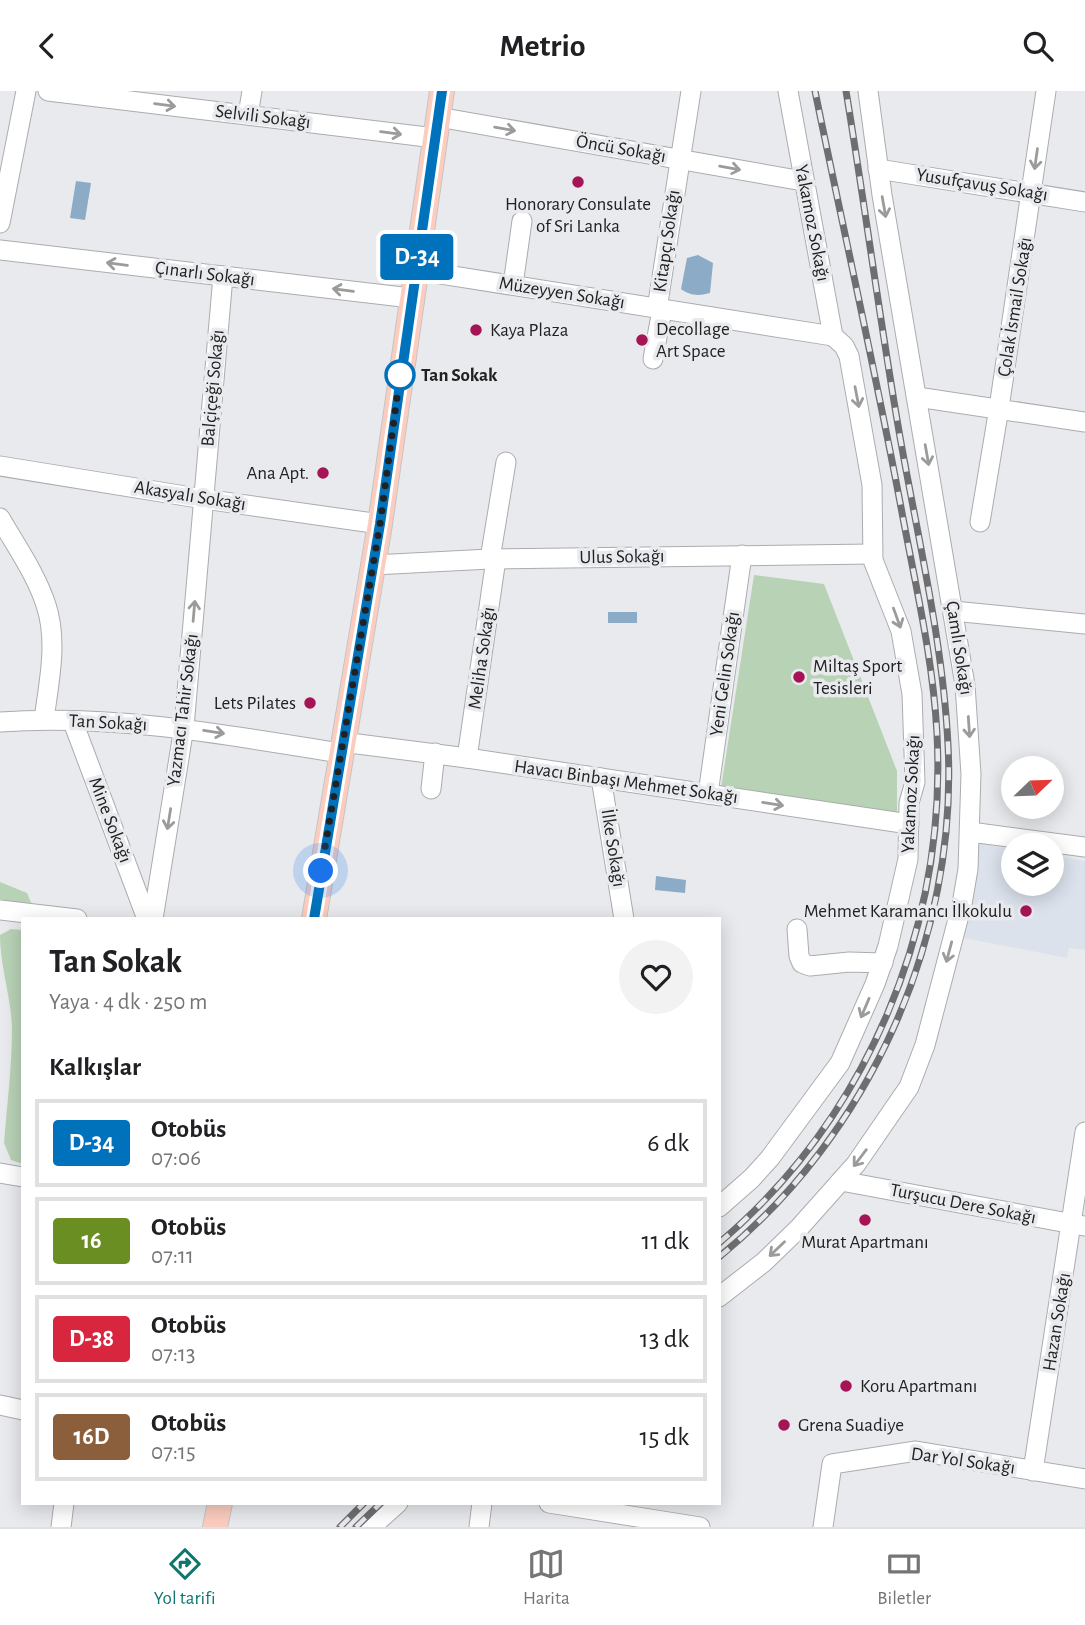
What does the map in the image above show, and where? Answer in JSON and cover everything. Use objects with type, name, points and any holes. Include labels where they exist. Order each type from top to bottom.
[{"type":"main road","points":[[314,917],[380,524],[442,91]]},
{"type":"main road","points":[[215,1527],[220,1505]]},
{"type":"street","points":[[0,223],[6,157],[26,91]]},
{"type":"street","name":"Selvili Sokağı","points":[[48,91],[248,115],[437,128]]},
{"type":"street","points":[[248,115],[251,91]]},
{"type":"street","name":"Kitapçı Sokağı","points":[[653,359],[679,159],[691,91]]},
{"type":"street","name":"Yakamoz Sokağı","points":[[721,1204],[764,1166],[830,1078],[849,1045],[883,963],[895,924],[907,867],[909,803],[915,782],[912,694],[901,631],[876,573],[872,554],[873,493],[868,454],[849,356],[834,335],[788,91]]},
{"type":"street","name":"Çamlı Sokağı","points":[[721,1295],[774,1253],[841,1181],[900,1101],[920,1065],[962,904],[970,832],[970,731],[953,611],[878,169],[868,91]]},
{"type":"street","name":"Çolak İsmail Sokağı","points":[[980,522],[1046,91]]},
{"type":"street","name":"Öncü Sokağı","points":[[437,128],[679,159],[803,181]]},
{"type":"street","name":"Yusufçavuş Sokağı","points":[[878,169],[1085,202]]},
{"type":"street","points":[[513,285],[522,221]]},
{"type":"street","name":"Çınarlı Sokağı","points":[[0,250],[411,298]]},
{"type":"street","name":"Müzeyyen Sokağı","points":[[415,270],[834,335]]},
{"type":"street","name":"Balçiçeği Sokağı","points":[[204,499],[223,276]]},
{"type":"street","points":[[917,397],[1085,422]]},
{"type":"street","name":"Meliha Sokağı","points":[[467,758],[506,462]]},
{"type":"street","name":"Akasyalı Sokağı","points":[[0,466],[380,524]]},
{"type":"street","name":"Yazmacı Tahir Sokağı","points":[[153,917],[184,727],[204,499]]},
{"type":"street","points":[[0,518],[47,606],[52,642],[51,673],[44,719]]},
{"type":"street","name":"Ulus Sokağı","points":[[373,565],[493,559],[872,554]]},
{"type":"street","name":"Yeni Gelin Sokağı","points":[[708,794],[741,555]]},
{"type":"street","points":[[953,611],[1085,624]]},
{"type":"street","name":"Tan Sokağı","points":[[0,722],[44,719],[184,727],[341,747]]},
{"type":"street","name":"Mine Sokağı","points":[[73,722],[146,917]]},
{"type":"street","name":"Havacı Binbaşı Mehmet Sokağı","points":[[341,747],[435,753],[909,824]]},
{"type":"street","points":[[431,789],[435,753]]},
{"type":"street","name":"İlke Sokağı","points":[[601,778],[624,917]]},
{"type":"street","points":[[970,832],[1085,847]]},
{"type":"street","points":[[0,910],[62,917]]},
{"type":"street","points":[[797,929],[802,963],[810,966],[849,962],[883,963]]},
{"type":"street","name":"Hazan Sokağı","points":[[1033,1471],[1079,1225],[1085,1132]]},
{"type":"street","points":[[0,1173],[21,1177]]},
{"type":"street","name":"Turşucu Dere Sokağı","points":[[841,1181],[1079,1225]]},
{"type":"street","points":[[0,1405],[21,1410]]},
{"type":"street","name":"Dar Yol Sokağı","points":[[824,1527],[832,1464],[916,1451],[1033,1471]]},
{"type":"street","points":[[1033,1471],[1085,1479]]},
{"type":"street","points":[[61,1527],[64,1505]]},
{"type":"street","points":[[371,1527],[396,1505]]},
{"type":"street","points":[[479,1527],[482,1505]]},
{"type":"street","points":[[557,1505],[608,1520],[700,1527]]},
{"type":"shaded area","name":"Mehmet Karamancı İlkokulu","points":[[977,843],[1001,847],[1001,896],[1064,896],[1064,857],[1085,861],[1085,950],[1069,948],[1067,958],[964,938]]},
{"type":"green space","name":"Miltaş Sport Tesisleri","points":[[754,575],[824,584],[897,771],[897,813],[721,788]]},
{"type":"green space","points":[[0,882],[27,893],[33,907],[0,899]]},
{"type":"green space","points":[[11,929],[21,930],[21,1163],[11,1160],[4,1143],[12,1028],[0,935]]},
{"type":"water","points":[[76,181],[91,183],[85,220],[70,218]]},
{"type":"water","points":[[698,255],[713,263],[710,293],[698,295],[681,289],[687,258]]},
{"type":"water","points":[[608,612],[637,612],[637,623],[608,623]]},
{"type":"water","points":[[656,876],[686,880],[685,893],[655,890]]},
{"type":"railway","points":[[721,1241],[771,1193],[817,1138],[856,1078],[887,1014],[911,947],[928,877],[937,806],[937,734],[927,647],[880,399],[815,91]]},
{"type":"railway","points":[[721,1255],[772,1208],[819,1153],[860,1093],[894,1028],[919,960],[938,890],[947,818],[948,745],[941,668],[893,394],[846,91]]},
{"type":"railway","points":[[340,1527],[362,1505]]},
{"type":"railway","points":[[356,1527],[379,1505]]},
{"type":"bus line","name":"D-34","points":[[314,917],[380,524],[442,91]]},
{"type":"place","name":"Honorary Consulate of Sri Lanka","points":[[578,182]]},
{"type":"place","name":"Kaya Plaza","points":[[476,330]]},
{"type":"place","name":"Decollage Art Space","points":[[642,340]]},
{"type":"place","name":"Tan Sokak","points":[[400,375]]},
{"type":"place","name":"Ana Apt.","points":[[323,473]]},
{"type":"place","name":"Miltaş Sport Tesisleri","points":[[799,677]]},
{"type":"place","name":"Lets Pilates","points":[[310,703]]},
{"type":"place","name":"Mehmet Karamancı İlkokulu","points":[[1026,911]]},
{"type":"place","name":"Murat Apartmanı","points":[[865,1220]]},
{"type":"place","name":"Koru Apartmanı","points":[[846,1386]]},
{"type":"place","name":"Grena Suadiye","points":[[784,1425]]},
{"type":"route","points":[[321,871],[380,524],[400,375]]}]
